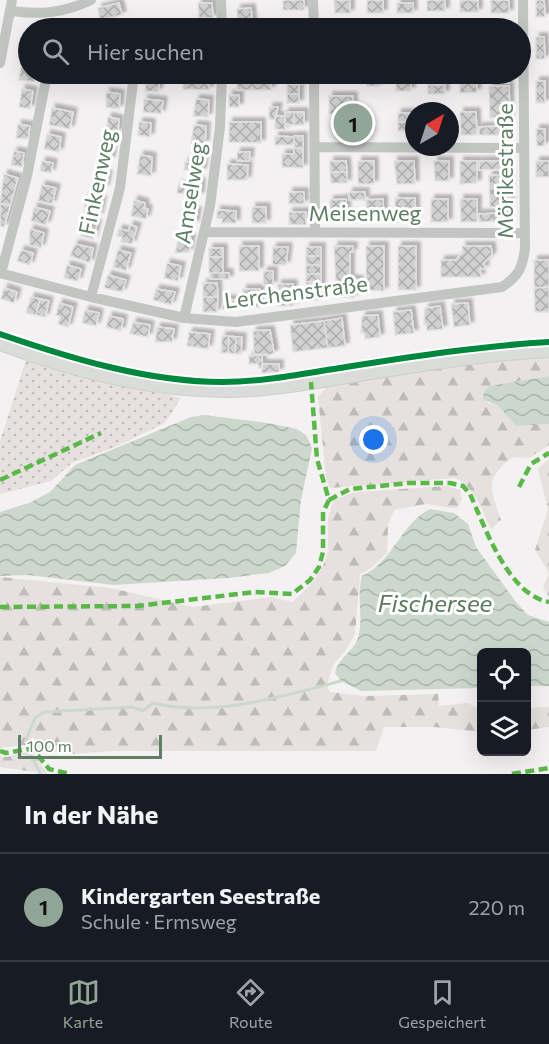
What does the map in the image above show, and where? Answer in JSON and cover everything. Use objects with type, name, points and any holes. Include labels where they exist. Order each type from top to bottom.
[{"type":"main road","points":[[0,343],[113,376],[187,388],[231,390],[311,382],[472,356],[549,350]]},
{"type":"street","points":[[0,62],[12,5],[47,14],[69,10],[91,0]]},
{"type":"street","points":[[221,0],[222,18]]},
{"type":"street","points":[[313,0],[314,18]]},
{"type":"street","name":"Mörikestraße","points":[[523,0],[523,18]]},
{"type":"street","points":[[1,273],[27,176],[45,84]]},
{"type":"street","name":"Finkenweg","points":[[91,297],[120,188],[133,84]]},
{"type":"street","name":"Amselweg","points":[[184,318],[205,232],[220,127],[222,84]]},
{"type":"street","points":[[314,84],[317,147],[315,232]]},
{"type":"street","name":"Mörikestraße","points":[[522,84],[525,233],[522,269]]},
{"type":"street","points":[[317,147],[523,148]]},
{"type":"street","name":"Meisenweg","points":[[205,232],[525,233]]},
{"type":"street","name":"Lerchenstraße","points":[[1,273],[91,297],[184,318],[236,322],[373,302],[473,292],[502,286],[515,279],[522,269]]},
{"type":"green space","points":[[549,357],[549,376],[489,386],[488,403],[498,406],[516,426],[549,424],[549,445],[529,458],[513,457],[497,472],[492,492],[501,520],[491,529],[473,493],[455,478],[330,488],[326,478],[318,397],[328,385],[495,360]]},
{"type":"green space","points":[[26,360],[181,398],[165,423],[115,447],[72,463],[51,481],[0,494],[0,441]]},
{"type":"green space","points":[[549,459],[549,573],[535,550],[548,509],[538,469]]},
{"type":"green space","points":[[447,486],[460,490],[462,499],[457,509],[426,504],[394,510],[388,525],[387,553],[370,569],[360,574],[355,634],[346,650],[333,665],[327,686],[330,692],[364,696],[438,694],[439,706],[467,703],[477,707],[477,732],[434,727],[384,727],[376,751],[114,751],[71,754],[41,748],[38,754],[25,745],[0,748],[0,577],[111,588],[193,607],[271,597],[292,602],[310,585],[324,563],[328,547],[328,518],[334,500],[355,492]]},
{"type":"green space","points":[[549,573],[549,598],[543,587]]},
{"type":"green space","points":[[549,707],[549,727],[531,729],[531,708]]},
{"type":"green space","points":[[25,752],[35,756],[48,774],[0,767],[0,756],[7,757]]},
{"type":"water","points":[[549,376],[549,424],[516,426],[498,406],[483,399],[484,391],[489,386]]},
{"type":"water","points":[[204,415],[268,423],[297,429],[306,435],[312,448],[301,500],[296,553],[285,566],[269,573],[228,578],[114,585],[28,575],[0,576],[0,512],[29,503],[50,492],[75,465],[191,417]]},
{"type":"water","name":"Fischersee","points":[[430,509],[454,513],[468,524],[476,547],[516,602],[528,615],[549,622],[549,686],[531,686],[531,648],[477,648],[477,688],[361,691],[341,681],[335,673],[339,663],[353,647],[360,630],[362,576],[382,561],[420,516]]},
{"type":"building","points":[[283,0],[304,0],[304,10],[283,10]]},
{"type":"building","points":[[334,0],[350,0],[350,13],[335,13]]},
{"type":"building","points":[[367,0],[383,0],[383,13],[367,13]]},
{"type":"building","points":[[427,0],[445,0],[445,11],[427,11]]},
{"type":"building","points":[[460,0],[478,0],[478,12],[460,12]]},
{"type":"building","points":[[491,0],[509,0],[509,13],[491,13]]},
{"type":"building","points":[[536,0],[544,0],[545,17],[536,17]]},
{"type":"building","points":[[119,3],[122,15],[100,18],[98,8]]},
{"type":"building","points":[[198,3],[212,3],[213,18],[199,18]]},
{"type":"building","points":[[397,3],[413,3],[413,13],[397,13]]},
{"type":"building","points":[[251,8],[252,18],[237,18],[237,9]]},
{"type":"building","points":[[536,37],[544,37],[545,59],[536,59]]},
{"type":"building","points":[[536,81],[545,81],[545,103],[536,103]]},
{"type":"building","points":[[146,84],[159,84],[158,92],[145,91]]},
{"type":"building","points":[[183,84],[209,84],[209,90],[183,89]]},
{"type":"building","points":[[237,84],[271,84],[271,90],[237,90]]},
{"type":"building","points":[[287,84],[299,85],[299,94],[287,94]]},
{"type":"building","points":[[367,84],[380,84],[380,86],[367,86]]},
{"type":"building","points":[[396,84],[411,84],[411,91],[396,91]]},
{"type":"building","points":[[460,84],[477,84],[477,92],[460,93]]},
{"type":"building","points":[[428,85],[445,85],[445,94],[428,94]]},
{"type":"building","points":[[489,86],[509,86],[510,118],[490,118]]},
{"type":"building","points":[[22,89],[33,91],[30,109],[19,107]]},
{"type":"building","points":[[106,92],[120,94],[119,109],[106,107]]},
{"type":"building","points":[[287,94],[299,94],[299,103],[287,103]]},
{"type":"building","points":[[229,95],[239,95],[239,107],[229,107]]},
{"type":"building","points":[[329,96],[353,96],[353,113],[363,113],[363,118],[356,118],[357,133],[338,133],[338,114],[329,114]]},
{"type":"building","points":[[144,99],[163,101],[161,114],[143,112]]},
{"type":"building","points":[[196,99],[209,100],[208,117],[193,116]]},
{"type":"building","points":[[269,107],[278,107],[275,120],[269,119]]},
{"type":"building","points":[[52,108],[73,112],[70,129],[49,125]]},
{"type":"building","points":[[285,112],[294,112],[294,125],[285,125]]},
{"type":"building","points":[[294,112],[304,112],[304,125],[294,125]]},
{"type":"building","points":[[460,112],[476,112],[477,135],[461,135]]},
{"type":"building","points":[[398,113],[405,113],[405,122],[398,122]]},
{"type":"building","points":[[275,116],[285,116],[285,130],[275,129]]},
{"type":"building","points":[[108,117],[119,119],[118,133],[106,132]]},
{"type":"building","points":[[356,118],[363,118],[364,133],[357,133]]},
{"type":"building","points":[[139,122],[151,123],[150,137],[138,135]]},
{"type":"building","points":[[229,122],[261,122],[261,143],[229,142]]},
{"type":"building","points":[[398,122],[405,122],[405,131],[398,131]]},
{"type":"building","points":[[501,122],[509,122],[509,135],[479,135],[479,127],[501,126]]},
{"type":"building","points":[[18,124],[30,126],[28,139],[16,138]]},
{"type":"building","points":[[194,125],[206,126],[205,144],[191,143]]},
{"type":"building","points":[[536,129],[545,129],[545,146],[537,146]]},
{"type":"building","points":[[47,134],[61,137],[59,152],[44,149]]},
{"type":"building","points":[[275,136],[294,137],[294,145],[275,145]]},
{"type":"building","points":[[294,136],[303,136],[303,148],[294,148]]},
{"type":"building","points":[[99,144],[112,145],[111,160],[98,158]]},
{"type":"building","points":[[294,148],[303,148],[303,168],[282,167],[282,154],[294,154]]},
{"type":"building","points":[[14,151],[24,153],[22,167],[11,165]]},
{"type":"building","points":[[237,152],[250,152],[249,161],[237,161]]},
{"type":"building","points":[[140,155],[152,157],[151,176],[137,174]]},
{"type":"building","points":[[190,157],[204,158],[202,172],[184,170],[185,162],[190,163]]},
{"type":"building","points":[[42,161],[53,163],[51,173],[40,171]]},
{"type":"building","points":[[330,161],[346,161],[347,172],[330,172]]},
{"type":"building","points":[[358,161],[374,161],[374,184],[358,184]]},
{"type":"building","points":[[394,161],[414,161],[415,184],[397,184]]},
{"type":"building","points":[[434,161],[449,161],[449,181],[435,181]]},
{"type":"building","points":[[460,161],[477,161],[477,183],[460,184]]},
{"type":"building","points":[[479,161],[507,161],[507,169],[479,170]]},
{"type":"building","points":[[536,161],[549,161],[549,177],[536,177]]},
{"type":"building","points":[[227,164],[248,165],[247,180],[227,180]]},
{"type":"building","points":[[97,172],[108,175],[105,188],[94,185]]},
{"type":"building","points":[[330,172],[347,172],[347,183],[331,183]]},
{"type":"building","points":[[4,174],[18,178],[10,206],[0,203]]},
{"type":"building","points":[[489,175],[510,175],[510,207],[490,207]]},
{"type":"building","points":[[188,181],[201,182],[200,196],[177,193],[178,185],[188,186]]},
{"type":"building","points":[[42,185],[56,188],[52,204],[38,201]]},
{"type":"building","points":[[289,192],[304,192],[304,204],[289,204]]},
{"type":"building","points":[[349,192],[365,192],[365,200],[349,200]]},
{"type":"building","points":[[86,196],[102,200],[99,216],[84,213]]},
{"type":"building","points":[[395,198],[415,198],[416,222],[395,222]]},
{"type":"building","points":[[346,199],[347,222],[330,222],[330,200]]},
{"type":"building","points":[[383,199],[384,222],[367,222],[366,200]]},
{"type":"building","points":[[431,199],[448,199],[448,222],[431,222]]},
{"type":"building","points":[[460,199],[477,199],[477,222],[461,222]]},
{"type":"building","points":[[134,200],[145,203],[144,208],[148,209],[146,219],[131,216]]},
{"type":"building","points":[[0,203],[10,206],[4,227],[0,226]]},
{"type":"building","points":[[34,207],[50,211],[46,225],[31,221]]},
{"type":"building","points":[[252,207],[266,207],[266,223],[252,223]]},
{"type":"building","points":[[185,209],[197,211],[195,224],[180,221]]},
{"type":"building","points":[[217,210],[236,211],[236,223],[222,223],[222,219],[217,218]]},
{"type":"building","points":[[289,212],[306,212],[306,225],[289,224]]},
{"type":"building","points":[[507,213],[507,221],[479,222],[479,214]]},
{"type":"building","points":[[82,221],[97,224],[93,239],[81,236]]},
{"type":"building","points":[[130,225],[137,227],[132,244],[121,242],[122,237],[117,236],[119,229],[129,231]]},
{"type":"building","points":[[30,229],[44,233],[41,248],[29,245]]},
{"type":"building","points":[[179,236],[191,238],[189,252],[175,253]]},
{"type":"building","points":[[75,244],[93,248],[90,263],[70,256]]},
{"type":"building","points":[[239,246],[259,246],[259,271],[239,271]]},
{"type":"building","points":[[334,246],[353,246],[353,252],[350,252],[350,279],[359,280],[359,288],[336,288]]},
{"type":"building","points":[[366,246],[384,246],[384,291],[366,290]]},
{"type":"building","points":[[398,246],[416,246],[416,290],[398,290]]},
{"type":"building","points":[[462,246],[491,246],[492,255],[484,263],[485,269],[480,269],[481,277],[441,277],[441,260],[456,260],[463,252]]},
{"type":"building","points":[[273,247],[288,247],[286,265],[272,265]]},
{"type":"building","points":[[306,247],[321,247],[321,256],[306,256]]},
{"type":"building","points":[[209,248],[223,248],[223,257],[209,257]]},
{"type":"building","points":[[21,250],[33,253],[30,265],[17,261]]},
{"type":"building","points":[[118,250],[131,253],[126,271],[113,267]]},
{"type":"building","points":[[306,256],[321,256],[321,265],[306,265]]},
{"type":"building","points":[[209,257],[223,257],[223,273],[209,273]]},
{"type":"building","points":[[534,260],[549,260],[549,287],[534,288]]},
{"type":"building","points":[[167,263],[181,266],[178,281],[164,278]]},
{"type":"building","points":[[67,265],[81,269],[78,281],[64,278]]},
{"type":"building","points":[[306,265],[321,265],[321,274],[306,274]]},
{"type":"building","points":[[264,271],[273,271],[273,285],[263,285]]},
{"type":"building","points":[[210,273],[229,273],[229,279],[210,279]]},
{"type":"building","points":[[306,274],[321,274],[321,282],[306,282]]},
{"type":"building","points":[[108,275],[126,280],[122,292],[104,288]]},
{"type":"building","points":[[306,282],[321,282],[321,291],[306,291]]},
{"type":"building","points":[[203,283],[217,283],[218,297],[203,297]]},
{"type":"building","points":[[278,284],[293,284],[293,306],[278,306]]},
{"type":"building","points":[[549,287],[549,312],[535,312],[534,288]]},
{"type":"building","points":[[4,288],[17,292],[14,303],[1,299]]},
{"type":"building","points":[[340,288],[354,288],[354,298],[340,297]]},
{"type":"building","points":[[156,289],[175,292],[171,305],[153,300]]},
{"type":"building","points":[[243,289],[260,289],[259,307],[243,307]]},
{"type":"building","points":[[306,291],[321,291],[321,300],[306,300]]},
{"type":"building","points":[[31,297],[40,299],[36,315],[26,313]]},
{"type":"building","points":[[203,297],[218,297],[217,312],[203,312]]},
{"type":"building","points":[[40,299],[49,301],[45,317],[36,315]]},
{"type":"building","points":[[225,299],[235,300],[235,310],[222,309]]},
{"type":"building","points":[[59,303],[73,307],[68,327],[58,324],[60,317],[56,315]]},
{"type":"building","points":[[468,303],[470,325],[454,327],[451,304]]},
{"type":"building","points":[[440,306],[443,329],[427,331],[426,324],[424,325],[425,308]]},
{"type":"building","points":[[85,310],[99,313],[96,326],[82,323]]},
{"type":"building","points":[[411,310],[414,333],[395,335],[393,312]]},
{"type":"building","points":[[378,315],[380,337],[365,339],[364,332],[361,333],[362,316]]},
{"type":"building","points":[[109,316],[123,319],[121,331],[106,327]]},
{"type":"building","points":[[342,318],[345,346],[328,348],[324,321]]},
{"type":"building","points":[[324,321],[328,348],[293,352],[290,325]]},
{"type":"building","points":[[133,322],[150,325],[148,337],[130,334]]},
{"type":"building","points":[[157,327],[174,329],[172,342],[155,342]]},
{"type":"building","points":[[270,330],[274,353],[254,354],[253,331]]},
{"type":"building","points":[[189,332],[210,334],[208,349],[187,346]]},
{"type":"building","points":[[222,336],[229,336],[228,353],[221,353]]},
{"type":"building","points":[[229,336],[236,337],[235,354],[228,353]]},
{"type":"building","points":[[236,337],[242,337],[241,354],[235,354]]},
{"type":"building","points":[[262,355],[262,368],[259,368],[258,364],[249,364],[249,356]]},
{"type":"building","points":[[262,364],[279,364],[279,372],[262,373]]},
{"type":"waterway","points":[[25,742],[35,718],[44,712],[132,707],[143,711],[153,703],[176,707],[224,707],[272,699],[341,681]]},
{"type":"waterway","points":[[31,756],[40,773]]},
{"type":"marked path","points":[[0,607],[137,606],[255,592],[292,594],[310,580],[319,567],[323,552],[323,512],[329,500],[317,459],[311,382]]},
{"type":"marked path","points":[[0,480],[101,433]]},
{"type":"marked path","points":[[519,487],[531,464],[549,453]]},
{"type":"marked path","points":[[329,500],[350,489],[409,483],[450,483],[463,486],[470,494],[491,541],[510,573],[521,587],[534,597],[549,602]]},
{"type":"marked path","points":[[0,751],[6,753],[28,749],[36,753],[49,769],[70,774]]},
{"type":"marked path","points":[[512,774],[549,768]]},
{"type":"cycle path","points":[[0,334],[109,367],[166,378],[223,382],[252,381],[471,349],[549,342]]},
{"type":"place","name":"Kindergarten Seestraße","points":[[353,123]]}]
